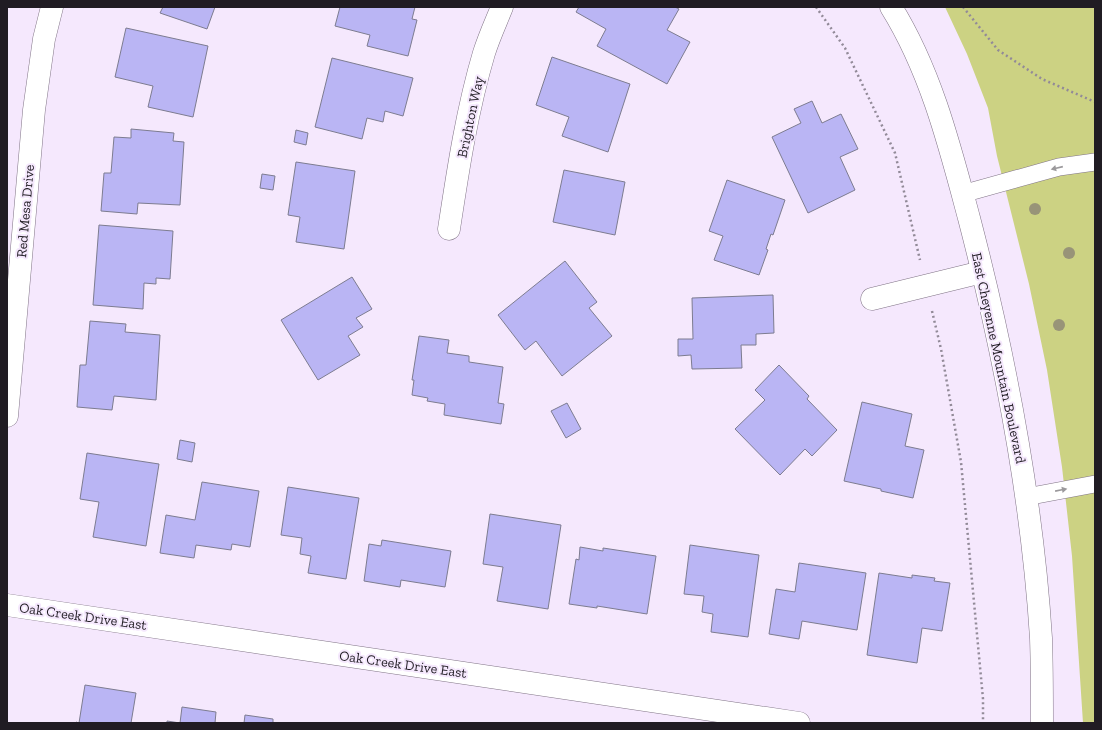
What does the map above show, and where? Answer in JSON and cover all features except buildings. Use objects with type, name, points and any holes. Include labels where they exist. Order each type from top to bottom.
[{"type":"street","name":"Red Mesa Drive","points":[[7,416],[34,110],[44,39],[52,7]]},
{"type":"street","name":"Brighton Way","points":[[450,230],[458,170],[468,115],[485,52],[502,7]]},
{"type":"street","name":"East Cheyenne Mountain Boulevard","points":[[891,7],[899,20],[924,73],[943,127],[982,272],[1014,417],[1026,497],[1041,638],[1042,723]]},
{"type":"street","points":[[872,300],[982,272]]},
{"type":"street","name":"Oak Creek Drive East","points":[[7,605],[799,723]]},
{"type":"lane","points":[[962,194],[1059,167],[1095,162]]},
{"type":"lane","points":[[1026,497],[1095,484]]},
{"type":"path","points":[[816,7],[844,48],[896,152],[941,349],[961,462],[983,699],[983,723]]},
{"type":"path","points":[[963,7],[998,50],[1042,79],[1095,102]]},
{"type":"green space","points":[[945,7],[1095,7],[1095,723],[1083,723],[1072,556],[1062,467],[1047,370],[1029,284],[997,156],[988,108],[967,54]]}]
